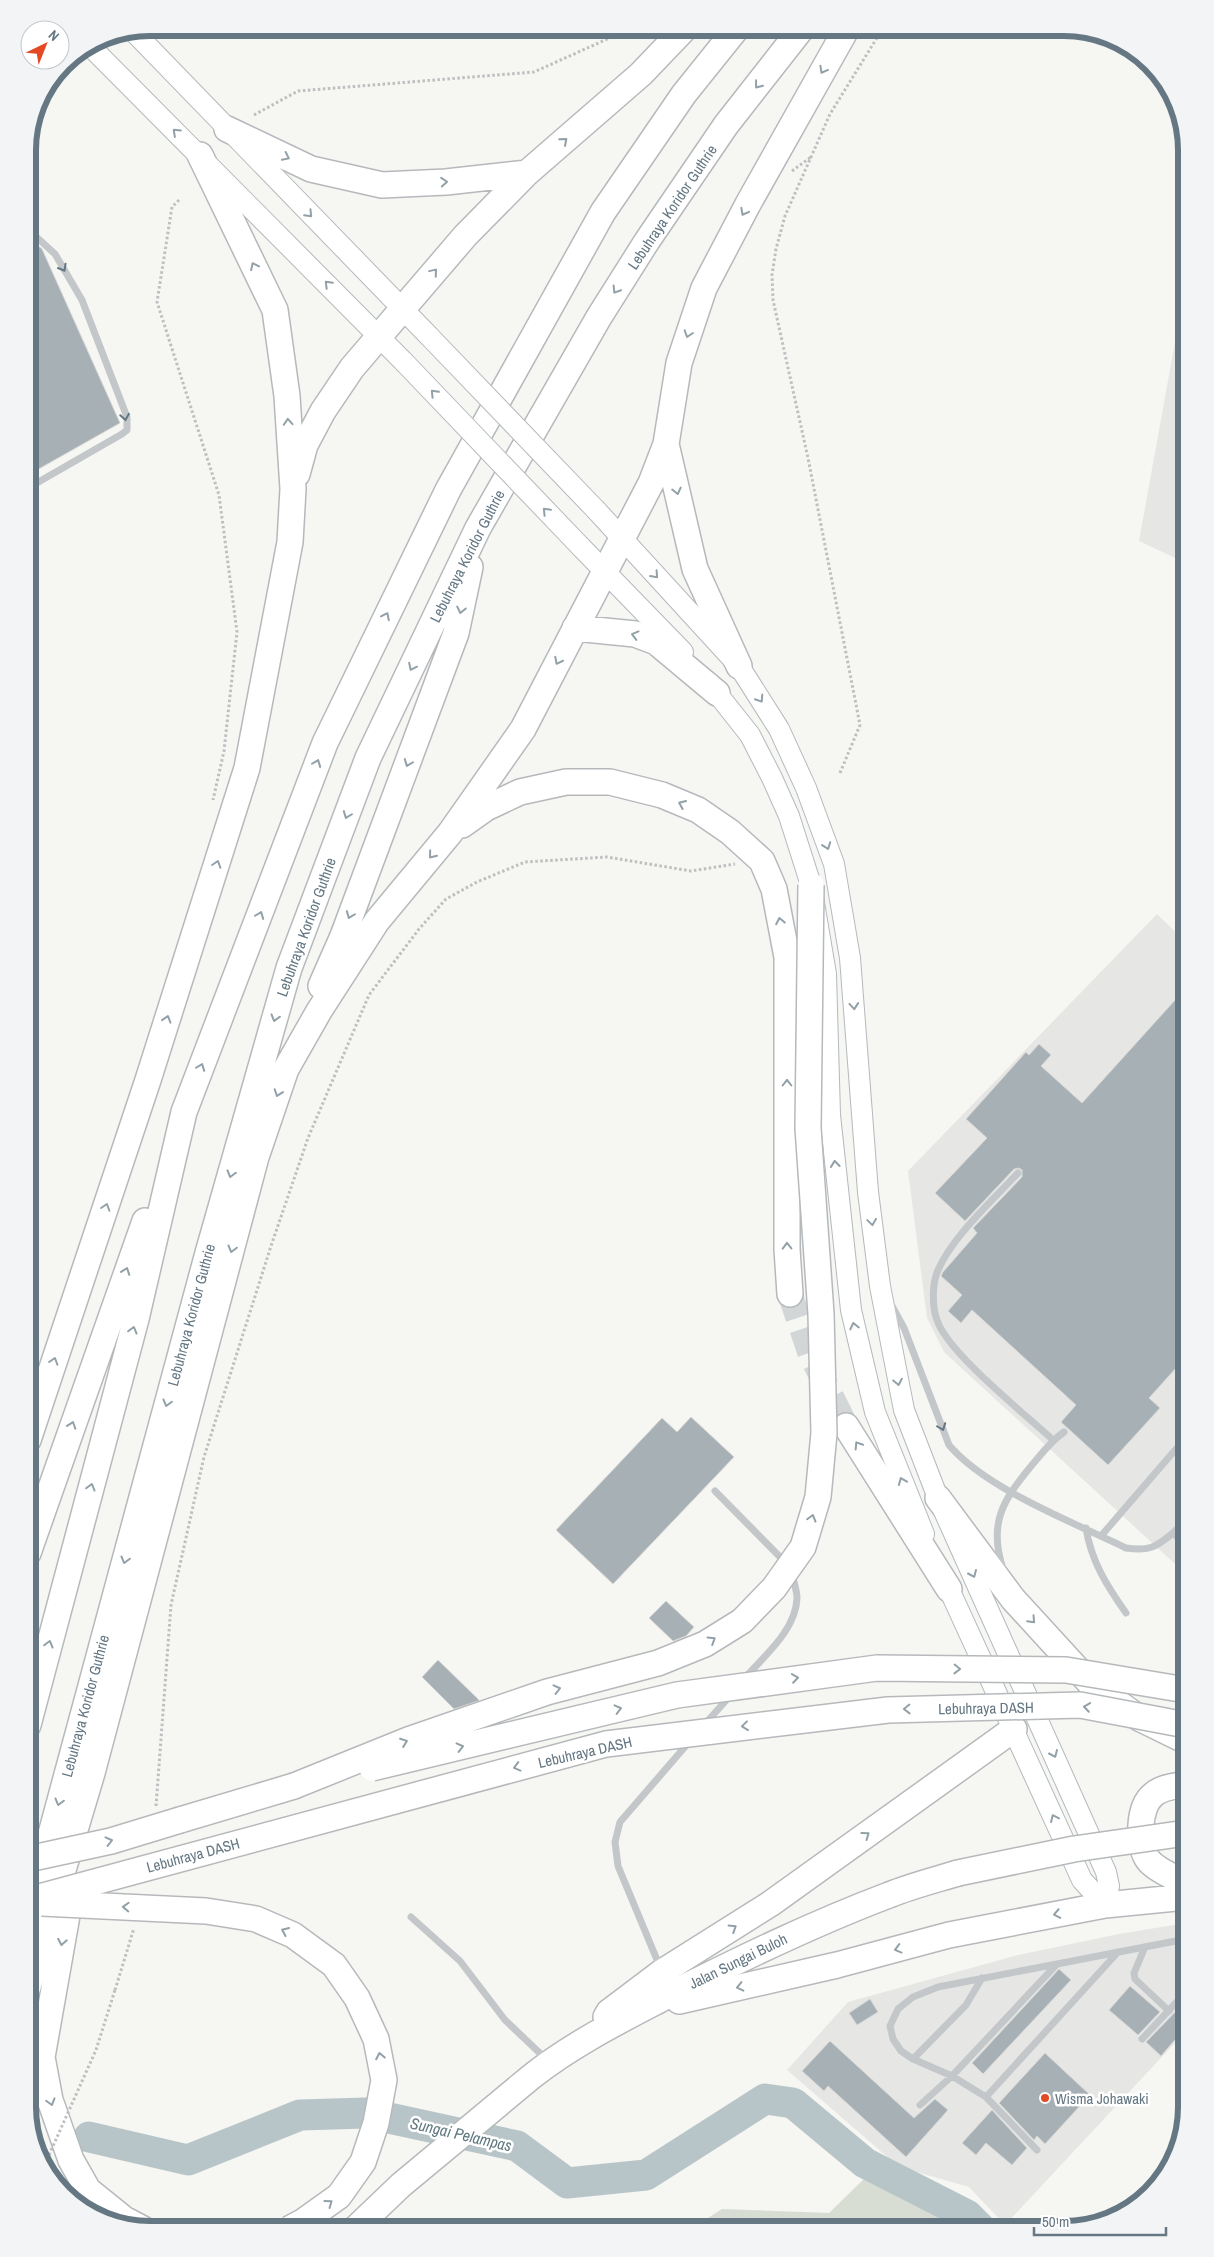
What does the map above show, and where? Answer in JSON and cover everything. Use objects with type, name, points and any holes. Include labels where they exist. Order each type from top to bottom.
[{"type":"highway","points":[[293,488],[305,445],[323,411],[352,368],[465,236],[527,174],[641,74],[677,36]]},
{"type":"highway","points":[[36,1530],[184,1112],[325,742],[448,490],[603,212],[684,94],[731,36]]},
{"type":"highway","name":"Lebuhraya Koridor Guthrie","points":[[36,1890],[206,1262],[289,968],[368,758],[478,528],[599,317],[726,125],[796,36]]},
{"type":"highway","points":[[286,1069],[318,1011],[377,921],[450,834],[523,729],[651,482],[666,444],[679,363],[704,288],[748,204],[842,36]]},
{"type":"highway","points":[[227,128],[311,170],[382,185],[446,182],[527,174]]},
{"type":"highway","points":[[36,1416],[148,1080],[248,768],[290,542],[293,488],[287,396],[275,310],[200,155]]},
{"type":"highway","points":[[666,444],[695,569],[739,666]]},
{"type":"highway","points":[[36,1960],[92,1773],[256,1157],[286,1069],[342,936],[456,633],[478,528]]},
{"type":"highway","points":[[575,628],[635,634],[656,642],[717,693]]},
{"type":"highway","points":[[450,834],[486,808],[520,792],[566,782],[610,782],[662,795],[698,810],[730,832],[762,861],[774,890],[787,956],[787,1249],[790,1294]]},
{"type":"highway","points":[[294,1786],[408,1740],[547,1692],[658,1663],[705,1644],[742,1621],[774,1588],[803,1547],[818,1497],[824,1432],[821,1314],[808,1128],[811,884]]},
{"type":"highway","points":[[36,1695],[136,1319],[184,1112]]},
{"type":"highway","points":[[846,1426],[949,1590]]},
{"type":"highway","points":[[938,1498],[1012,1600],[1089,1682],[1139,1718],[1178,1737]]},
{"type":"highway","points":[[36,1857],[110,1841],[294,1786],[677,1695],[877,1668],[1066,1670],[1178,1689]]},
{"type":"highway","name":"Lebuhraya DASH","points":[[36,1899],[606,1744],[888,1710],[1080,1705],[1178,1723]]},
{"type":"highway","points":[[589,2039],[609,2012],[662,1972],[770,1904],[1014,1730]]},
{"type":"highway","points":[[92,1773],[42,2057],[50,2100],[71,2160],[88,2190],[125,2218]]},
{"type":"highway","points":[[1178,1786],[1152,1795],[1140,1819],[1143,1848],[1150,1861],[1178,1878]]},
{"type":"highway","name":"Jalan Sungai Buloh","points":[[363,2221],[401,2185],[540,2069],[642,2009],[811,1926],[891,1894],[958,1873],[1074,1849],[1178,1834]]},
{"type":"highway","points":[[642,2009],[837,1965],[949,1935],[1105,1905],[1178,1898]]},
{"type":"highway","points":[[36,1901],[206,1911],[256,1918],[293,1935],[334,1965],[357,1998],[376,2039],[384,2080],[376,2123],[362,2162],[339,2196],[304,2221]]},
{"type":"main road","points":[[138,37],[597,511],[739,666],[779,729],[806,788],[834,864],[850,958],[868,1192],[880,1286],[904,1410],[938,1498],[1106,1872],[1109,1886],[1105,1905]]},
{"type":"main road","points":[[95,51],[380,336],[689,658],[750,735],[789,816],[811,884],[826,974],[830,1115],[851,1310],[875,1412],[916,1516],[1082,1880],[1105,1905]]},
{"type":"lane","points":[[36,237],[54,254],[82,300],[127,417],[126,430],[122,434],[36,483]]},
{"type":"lane","points":[[1018,1173],[952,1246],[937,1272],[934,1306],[937,1320],[947,1338],[962,1356],[1053,1440]]},
{"type":"lane","points":[[880,1286],[904,1328],[949,1445],[960,1458],[1010,1492],[1126,1548],[1140,1550],[1155,1548],[1178,1527]]},
{"type":"lane","points":[[1012,1600],[996,1542],[998,1522],[1010,1492],[1053,1440],[1064,1432]]},
{"type":"lane","points":[[1101,1536],[1178,1447]]},
{"type":"lane","points":[[662,1972],[618,1866],[615,1842],[620,1822],[787,1630],[794,1614],[797,1596],[792,1575],[786,1562],[715,1491]]},
{"type":"lane","points":[[1086,1528],[1089,1547],[1104,1581],[1126,1613]]},
{"type":"lane","points":[[1172,1533],[1178,1539]]},
{"type":"lane","points":[[411,1917],[460,1961],[540,2069]]},
{"type":"lane","points":[[1037,2150],[986,2098],[952,2076],[913,2059],[901,2050],[893,2039],[890,2026],[898,2009],[912,1997],[938,1987],[1178,1941]]},
{"type":"lane","points":[[1145,1947],[1134,1973],[1135,1979],[1169,2011]]},
{"type":"lane","points":[[986,2098],[1118,1952]]},
{"type":"lane","points":[[920,2105],[952,2076],[1057,1964]]},
{"type":"lane","points":[[913,2059],[966,2006],[982,1978]]},
{"type":"lane","points":[[1142,2039],[1178,2001]]},
{"type":"path","points":[[254,115],[298,91],[534,72],[614,36]]},
{"type":"path","points":[[840,774],[860,725],[808,458],[773,300],[772,276],[776,249],[785,216],[830,114],[878,36]]},
{"type":"path","points":[[179,200],[172,207],[158,302],[219,495],[237,632],[224,751],[211,809]]},
{"type":"path","points":[[155,1810],[171,1605],[204,1457],[271,1246],[308,1138],[370,995],[419,929],[446,899],[477,882],[525,862],[606,857],[691,870],[735,864]]},
{"type":"path","points":[[49,2158],[96,2050],[136,1921]]},
{"type":"shaded area","points":[[1178,325],[1178,559],[1139,541]]},
{"type":"shaded area","points":[[1157,914],[1178,934],[1178,1567],[944,1352],[927,1318],[908,1171]]},
{"type":"shaded area","points":[[1178,1924],[1178,2040],[1009,2221],[1001,2221],[969,2187],[899,2167],[787,2070],[848,2002],[1018,1955],[1119,1934]]},
{"type":"shaded area","points":[[869,2174],[954,2221],[703,2221],[722,2209],[829,2213]]},
{"type":"building","points":[[36,245],[42,249],[120,423],[36,470]]},
{"type":"building","points":[[1178,997],[1178,1366],[1149,1398],[1160,1408],[1108,1465],[1061,1422],[1076,1405],[972,1310],[961,1323],[948,1311],[962,1295],[941,1276],[943,1272],[977,1233],[973,1228],[1022,1177],[1022,1170],[1019,1168],[1014,1169],[965,1221],[935,1193],[987,1138],[966,1119],[1026,1052],[1029,1055],[1039,1044],[1051,1055],[1041,1066],[1082,1103]]},
{"type":"building","points":[[691,1417],[734,1457],[613,1584],[556,1530],[662,1418],[677,1432]]},
{"type":"building","points":[[666,1601],[694,1627],[686,1636],[673,1641],[649,1618]]},
{"type":"building","points":[[438,1660],[478,1701],[454,1709],[422,1677]]},
{"type":"building","points":[[1059,1969],[1071,1980],[983,2074],[972,2063]]},
{"type":"building","points":[[1130,1986],[1160,2012],[1138,2035],[1109,2010]]},
{"type":"building","points":[[870,1999],[878,2012],[857,2025],[849,2013]]},
{"type":"building","points":[[1178,2009],[1178,2036],[1161,2056],[1146,2042]]},
{"type":"building","points":[[830,2041],[914,2118],[935,2099],[948,2110],[906,2157],[828,2086],[824,2091],[802,2071]]},
{"type":"building","name":"Wisma Johawaki","points":[[1045,2053],[1090,2095],[1045,2144],[1037,2136],[1034,2140],[999,2103]]},
{"type":"building","points":[[992,2110],[1027,2148],[1012,2165],[986,2143],[976,2155],[962,2143]]},
{"type":"waterway","name":"Sungai Pelampas","points":[[89,2137],[188,2160],[300,2115],[366,2113],[517,2146],[567,2183],[646,2175],[765,2099],[793,2103],[865,2163],[967,2215],[973,2221]]},
{"type":"tunnel","points":[[790,1294],[810,1353],[846,1426]]},
{"type":"place","name":"Wisma Johawaki","points":[[1045,2098]]}]
